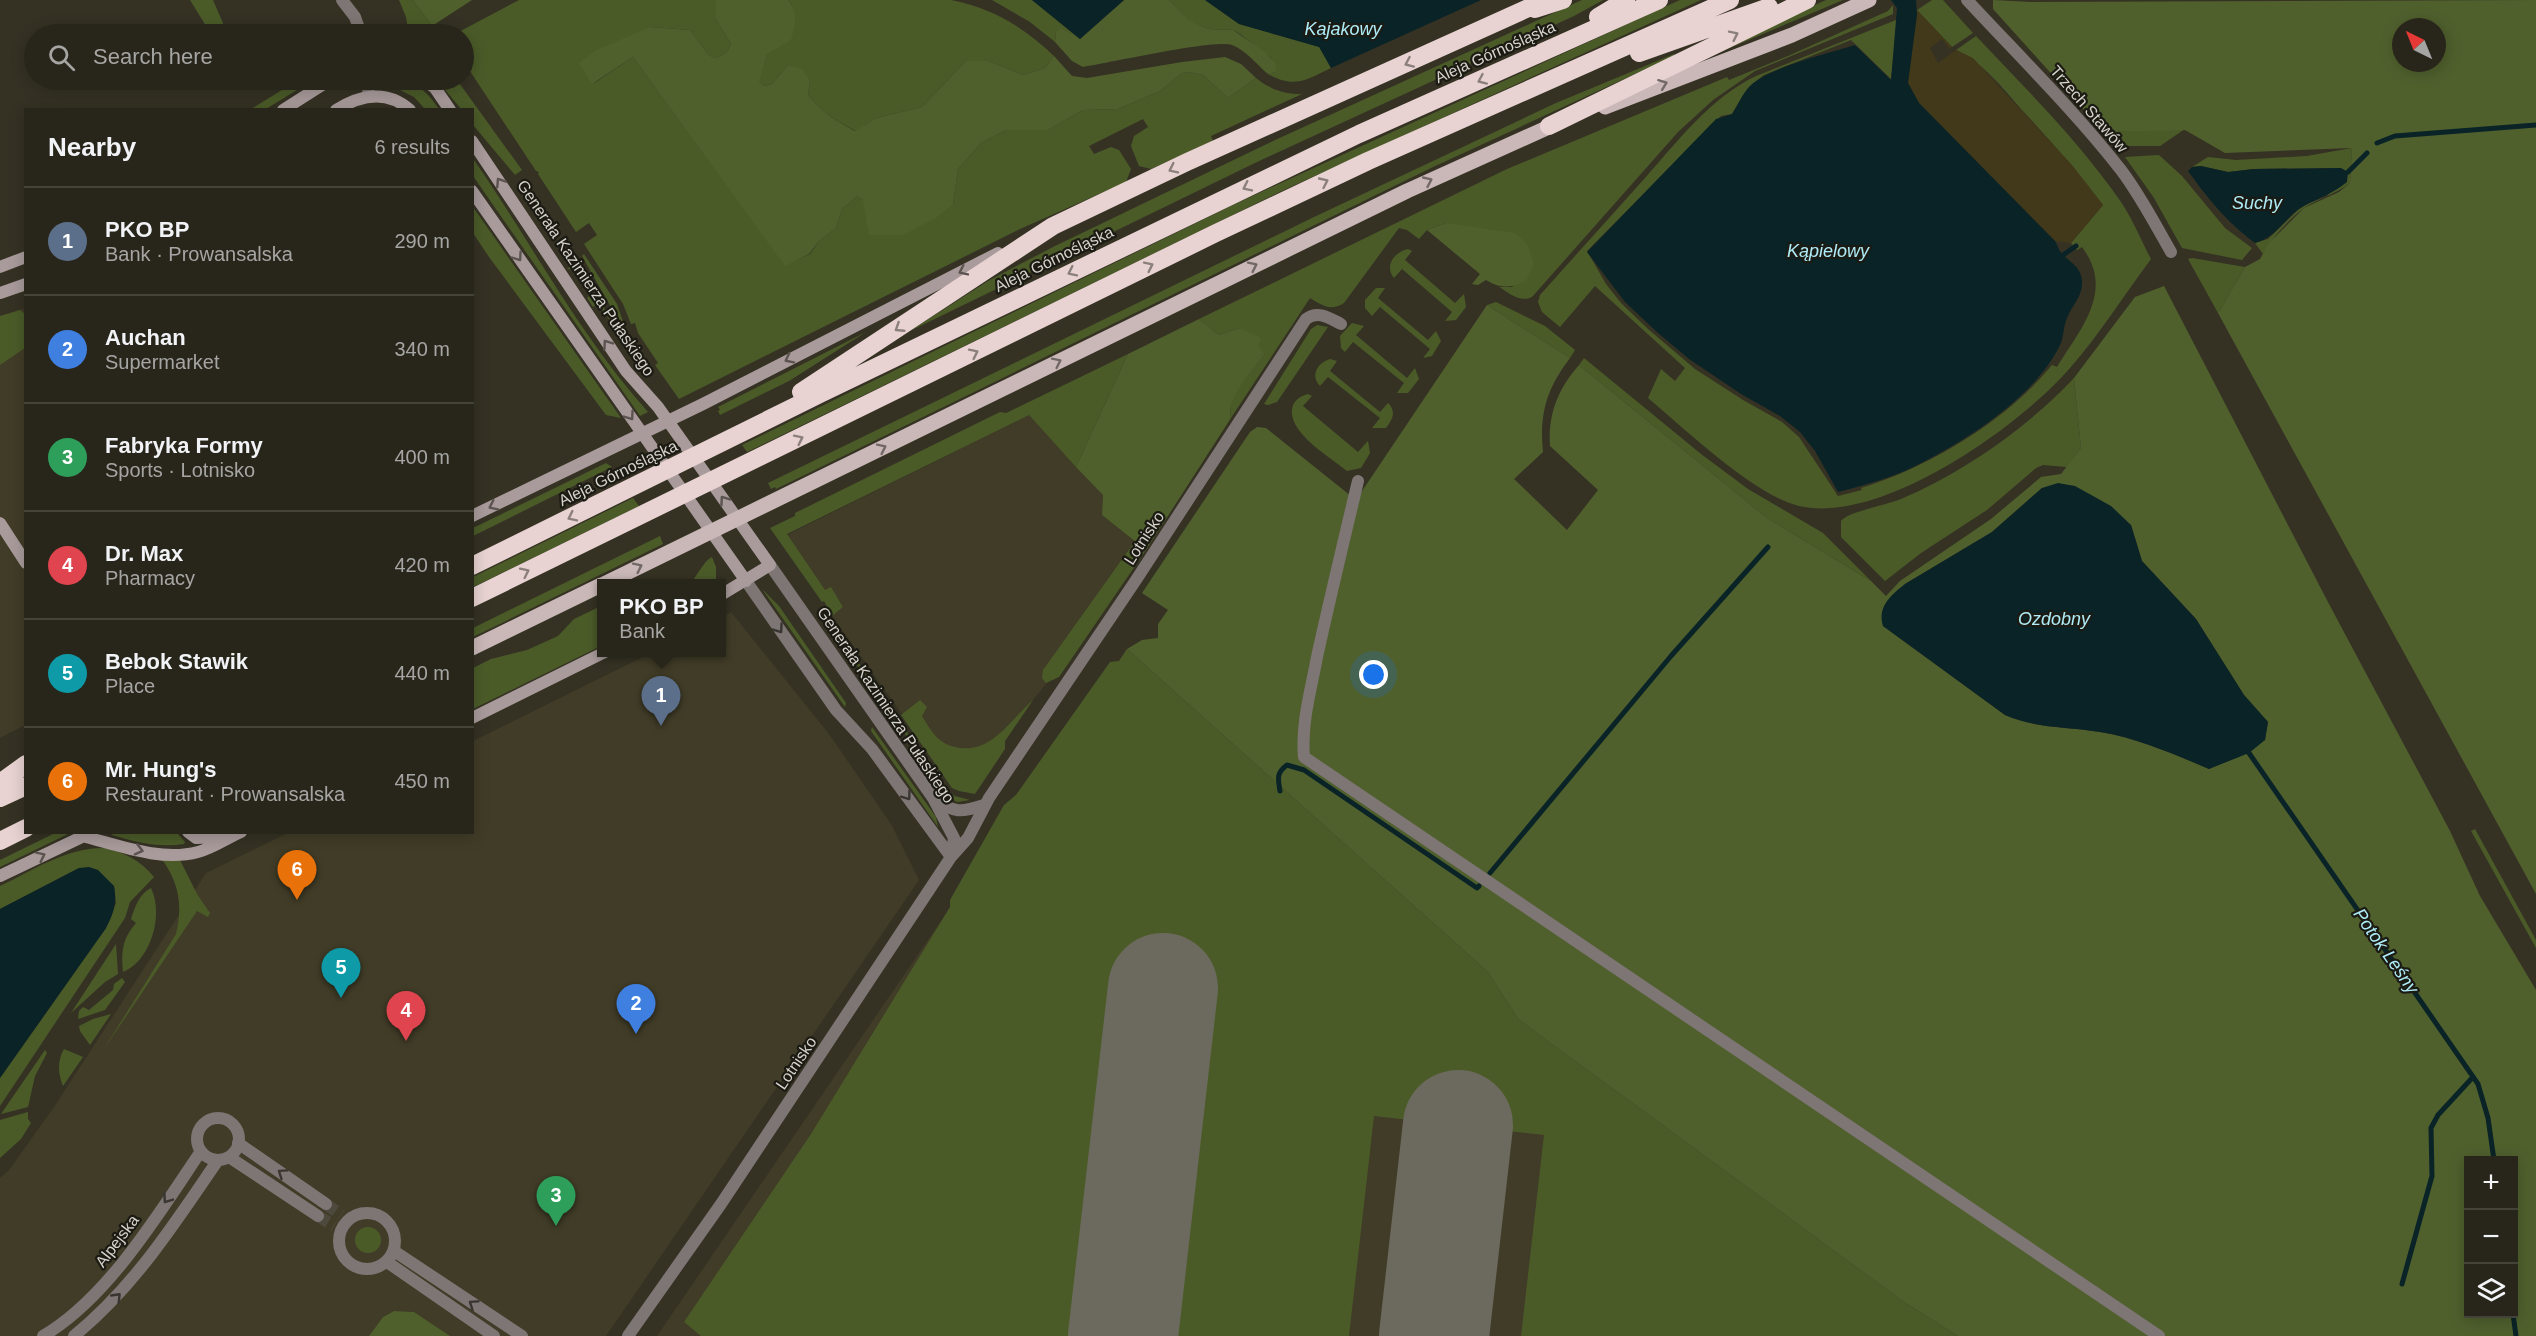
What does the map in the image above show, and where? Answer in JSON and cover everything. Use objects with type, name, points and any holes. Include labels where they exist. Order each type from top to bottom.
[{"type":"highway","points":[[726,442],[1053,226],[1188,162],[1546,0]]},
{"type":"highway","points":[[1519,14],[1563,0]]},
{"type":"highway","points":[[1535,56],[1626,0]]},
{"type":"highway","name":"Aleja Górnośląska","points":[[474,565],[822,393],[1348,139],[1659,0]]},
{"type":"highway","points":[[474,597],[1216,233],[1368,161],[1730,0]]},
{"type":"highway","points":[[1527,92],[1790,0]]},
{"type":"highway","points":[[1549,126],[1807,0]]},
{"type":"highway","points":[[0,783],[24,765]]},
{"type":"highway","points":[[0,798],[24,787]]},
{"type":"highway","points":[[0,840],[24,829]]},
{"type":"main road","points":[[613,579],[1396,196],[1549,126],[1758,48],[1869,0]]},
{"type":"main road","points":[[474,647],[597,587]]},
{"type":"street","points":[[342,0],[357,24]]},
{"type":"street","name":"Trzech Stawów","points":[[1967,0],[2071,112],[2121,171],[2139,196],[2171,252]]},
{"type":"street","points":[[286,108],[314,90]]},
{"type":"street","points":[[368,90],[369,96]]},
{"type":"street","points":[[436,90],[449,108]]},
{"type":"street","points":[[339,108],[354,99],[369,96],[390,98],[407,108]]},
{"type":"street","name":"Generała Kazimierza Pułaskiego","points":[[474,144],[627,372],[658,407],[933,798],[954,838],[951,857]]},
{"type":"street","name":"Generała Kazimierza Pułaskiego","points":[[474,194],[836,710],[872,749],[951,857]]},
{"type":"street","points":[[474,515],[703,404],[1053,226]]},
{"type":"street","points":[[0,267],[24,258]]},
{"type":"street","points":[[0,293],[24,286]]},
{"type":"street","name":"Lotnisko","points":[[628,1335],[721,1204],[951,857],[968,838],[984,805],[1136,580],[1306,319],[1313,314],[1319,314],[1341,324]]},
{"type":"street","points":[[1358,482],[1336,566],[1307,708],[1302,738],[1304,757],[2159,1336]]},
{"type":"street","points":[[0,523],[24,560]]},
{"type":"street","points":[[726,592],[770,565]]},
{"type":"street","points":[[474,717],[597,656]]},
{"type":"street","points":[[933,798],[951,810],[965,811],[984,805]]},
{"type":"street","points":[[0,876],[86,834],[143,853],[198,852],[236,834]]},
{"type":"street","points":[[191,834],[196,838],[206,839],[236,834]]},
{"type":"street","points":[[318,1216],[223,1158],[205,1156],[197,1139],[200,1127],[212,1119],[226,1119],[236,1129],[238,1143],[326,1204]]},
{"type":"street","points":[[74,1336],[116,1299],[140,1271],[223,1158],[238,1143]]},
{"type":"street","name":"Alpejska","points":[[43,1336],[88,1300],[109,1278],[134,1247],[201,1151]]},
{"type":"street","points":[[372,1213],[387,1220],[395,1234],[394,1251],[387,1262],[369,1269],[351,1264],[340,1249],[337,1228],[345,1217],[372,1213]]},
{"type":"street","points":[[394,1251],[522,1336]]},
{"type":"street","points":[[387,1262],[494,1336]]},
{"type":"shaded area","points":[[24,308],[24,726],[0,738],[0,317]]},
{"type":"shaded area","points":[[1029,415],[1103,495],[1102,515],[1135,541],[1054,655],[1063,663],[1033,700],[1005,741],[1005,749],[940,767],[832,616],[843,607],[830,588],[825,591],[787,535]]},
{"type":"shaded area","points":[[731,612],[829,734],[891,824],[919,880],[606,1336],[450,1336],[414,1312],[394,1311],[383,1317],[369,1336],[0,1336],[0,1178],[9,1170],[54,1107],[206,873],[286,834],[474,834],[474,741],[643,657],[726,657],[726,615]]},
{"type":"shaded area","points":[[1127,649],[1518,1019],[1951,1336],[657,1336]]},
{"type":"green space","points":[[190,0],[213,0],[223,23],[205,24]]},
{"type":"green space","points":[[399,0],[413,0],[431,24],[407,24]]},
{"type":"green space","points":[[413,0],[472,0],[435,24],[431,24]]},
{"type":"green space","points":[[519,0],[716,0],[716,19],[731,44],[725,54],[714,58],[708,54],[690,30],[650,27],[593,84],[633,57],[785,265],[810,254],[819,241],[836,228],[842,209],[857,196],[863,200],[953,204],[958,169],[981,143],[1006,130],[1048,130],[1083,110],[1118,109],[1160,91],[1182,73],[1189,72],[1203,75],[1228,98],[1256,78],[1277,90],[1302,94],[1211,136],[1213,141],[1151,169],[1139,166],[1131,146],[1134,136],[1148,127],[1143,119],[1089,146],[1094,154],[1111,147],[1119,150],[1131,169],[1126,182],[1020,229],[679,399],[655,365],[658,363],[638,333],[635,323],[631,324],[623,304],[584,244],[597,235],[589,223],[576,232],[538,174],[539,172],[536,171],[474,77],[474,24]]},
{"type":"green space","points":[[716,0],[788,0],[795,14],[791,40],[767,54],[759,82],[764,86],[772,84],[788,65],[802,69],[810,81],[808,95],[830,116],[855,131],[876,118],[922,107],[966,61],[989,61],[1023,75],[1045,68],[1054,56],[1072,76],[1087,78],[1225,57],[1241,64],[1256,78],[1228,98],[1203,75],[1182,73],[1160,91],[1118,109],[1083,110],[1048,130],[1006,130],[981,143],[958,169],[953,204],[936,218],[903,235],[869,235],[863,200],[857,196],[842,209],[836,228],[819,241],[809,254],[785,266],[633,57],[592,84],[579,63],[597,50],[650,27],[690,30],[708,54],[714,58],[720,56],[727,52],[731,44],[716,19]]},
{"type":"green space","points":[[788,0],[951,0],[980,8],[1007,20],[1031,36],[1054,56],[1045,68],[1023,75],[989,61],[966,61],[922,107],[876,118],[856,131],[824,111],[808,95],[810,81],[788,65],[772,84],[764,86],[758,82],[767,54],[792,5]]},
{"type":"green space","points":[[992,0],[1032,0],[1080,39],[1056,32],[1055,42],[1030,22]]},
{"type":"green space","points":[[1124,0],[1169,0],[1188,20],[1209,29],[1233,30],[1265,52],[1276,64],[1275,72],[1268,74],[1242,51],[1232,45],[1221,44],[1184,48],[1083,67],[1072,61],[1055,42],[1056,32],[1060,28],[1080,39]]},
{"type":"green space","points":[[1169,0],[1205,0],[1239,24],[1320,47],[1331,68],[1300,81],[1277,79],[1268,74],[1275,72],[1271,58],[1240,34],[1233,30],[1209,29],[1187,20]]},
{"type":"green space","points":[[1582,0],[1603,0],[1574,16],[1257,162],[910,331],[988,281],[1055,246],[1273,141]]},
{"type":"green space","points":[[1680,0],[1701,0],[1286,189],[747,452],[742,445],[1233,205]]},
{"type":"green space","points":[[1826,0],[1843,0],[1666,75],[1666,73]]},
{"type":"green space","points":[[1932,0],[1943,0],[1973,33],[1952,47],[1917,10]]},
{"type":"green space","points":[[1993,0],[2031,2],[2536,0],[2536,894],[2218,313],[2245,267],[2260,259],[2269,243],[2304,208],[2339,192],[2350,183],[2352,148],[2225,153],[2185,130],[2104,132],[1993,9]]},
{"type":"green space","points":[[1893,5],[1893,14],[1755,71],[1713,100],[1678,132],[1528,299],[1519,298],[1499,287],[1513,287],[1459,227],[1446,223],[1427,230],[1419,239],[1407,230],[1399,228],[1344,303],[1330,307],[1310,298],[1231,418],[1230,410],[1236,393],[1265,354],[1239,328],[1219,335],[1199,319],[1507,169],[1727,77],[1729,80],[1788,56],[1888,11]]},
{"type":"green space","points":[[1896,20],[1897,30],[1891,79],[1851,40],[1764,75],[1748,88],[1732,114],[1721,116],[1587,251],[1606,284],[1621,303],[1648,329],[1695,369],[1782,422],[1799,437],[1838,496],[1862,490],[1861,488],[1914,467],[1966,439],[2013,405],[2052,365],[2057,367],[2084,323],[2095,294],[2095,279],[2091,263],[2082,247],[2077,250],[2071,243],[2103,205],[1999,84],[1975,62],[1956,50],[1976,36],[2052,116],[2088,158],[2125,209],[2151,259],[2102,328],[2070,368],[2018,417],[1983,443],[1907,486],[1869,501],[1832,508],[1799,506],[1762,489],[1720,460],[1648,398],[1661,369],[1675,381],[1685,368],[1595,286],[1560,327],[1542,312],[1538,302],[1540,295],[1682,135],[1724,96],[1756,76]]},
{"type":"green space","points":[[1674,54],[1674,56],[1433,167],[776,489],[775,487],[771,489],[768,483],[1314,217],[1556,103]]},
{"type":"green space","points":[[282,90],[297,90],[268,108],[253,108]]},
{"type":"green space","points":[[400,90],[422,90],[438,108],[424,108],[414,97]]},
{"type":"green space","points":[[445,90],[464,90],[522,170],[515,175],[474,126],[474,108],[460,108]]},
{"type":"green space","points":[[2185,129],[2160,146],[2117,146],[2104,132]]},
{"type":"green space","points":[[2352,148],[2350,183],[2339,190],[2298,212],[2276,235],[2263,254],[2255,243],[2268,239],[2302,206],[2327,196],[2348,172],[2340,168],[2254,169],[2228,172],[2201,166],[2192,167],[2208,157],[2236,160],[2307,156]]},
{"type":"green space","points":[[2159,155],[2182,176],[2225,228],[2252,248],[2242,260],[2182,248],[2154,198],[2125,157]]},
{"type":"green space","points":[[474,160],[600,352],[648,412],[640,416],[474,177]]},
{"type":"green space","points":[[474,208],[621,418],[606,415],[474,234]]},
{"type":"green space","points":[[1446,223],[1515,233],[1527,244],[1534,264],[1526,281],[1506,287],[1486,280],[1478,285],[1472,284],[1480,274],[1427,230]]},
{"type":"green space","points":[[1408,249],[1412,251],[1405,260],[1455,303],[1464,294],[1466,307],[1456,320],[1445,321],[1452,312],[1402,269],[1394,278],[1390,264],[1398,253]]},
{"type":"green space","points":[[584,254],[617,304],[629,339],[582,256]]},
{"type":"green space","points":[[2188,259],[2245,267],[2218,313]]},
{"type":"green space","points":[[576,260],[620,335],[598,304],[593,307],[587,298],[591,294],[575,270],[567,269]]},
{"type":"green space","points":[[2164,286],[2450,831],[2480,896],[2536,990],[2536,1336],[1958,1336],[1904,1302],[1518,1019],[1488,972],[1127,649],[1142,640],[1158,638],[1158,624],[1168,610],[1142,593],[1250,432],[1257,427],[1266,428],[1356,500],[1487,305],[1570,358],[1546,402],[1542,425],[1543,452],[1514,479],[1567,530],[1598,490],[1550,446],[1551,423],[1556,402],[1565,383],[1579,365],[1767,518],[1871,581],[1886,596],[1900,581],[1991,519],[2041,477],[2061,474],[2081,448],[2074,378],[2135,297]],"holes":[[[2042,488],[2131,525],[2142,561],[2196,619],[2244,695],[2268,722],[2265,740],[2209,769],[2128,738],[2029,723],[2005,715],[1883,626],[1905,584],[1992,532]]]},
{"type":"green space","points":[[1376,288],[1385,288],[1378,298],[1428,340],[1436,331],[1441,341],[1432,356],[1423,358],[1430,349],[1380,307],[1372,316],[1365,308],[1365,300]]},
{"type":"green space","points":[[1496,302],[1545,326],[1575,350],[1570,358],[1487,305]]},
{"type":"green space","points":[[20,310],[24,313],[24,349],[0,365],[0,316]]},
{"type":"green space","points":[[1199,319],[1219,335],[1239,328],[1261,338],[1258,346],[1265,354],[1236,393],[1230,410],[1231,418],[1146,550],[1102,515],[1103,495],[1076,467],[1128,354]]},
{"type":"green space","points":[[1352,323],[1364,326],[1356,335],[1407,378],[1415,368],[1419,379],[1408,393],[1397,393],[1404,383],[1353,342],[1345,352],[1341,348],[1340,336]]},
{"type":"green space","points":[[1317,325],[1328,327],[1277,402],[1264,404],[1311,329]]},
{"type":"green space","points":[[866,332],[789,381],[720,415],[718,407]]},
{"type":"green space","points":[[1128,354],[1076,467],[1029,415],[787,534],[825,590],[831,587],[843,607],[832,616],[824,601],[822,602],[770,528],[795,516],[795,513],[1000,412],[1006,413]]},
{"type":"green space","points":[[1584,358],[1701,454],[1748,489],[1823,533],[1871,581],[1767,518],[1579,365]]},
{"type":"green space","points":[[1330,359],[1337,361],[1330,371],[1380,412],[1388,403],[1391,406],[1393,416],[1386,428],[1372,428],[1380,418],[1328,377],[1320,386],[1315,374],[1316,370]]},
{"type":"green space","points":[[2074,378],[2081,448],[2067,467],[2043,465],[2036,468],[1987,510],[1921,553],[1885,581],[1841,537],[1841,521],[1845,518],[1901,499],[1971,462],[2036,414]]},
{"type":"green space","points":[[1308,394],[1312,396],[1303,406],[1358,452],[1368,441],[1370,453],[1361,468],[1347,471],[1302,434],[1292,415],[1293,405],[1299,398]]},
{"type":"green space","points":[[606,463],[612,467],[474,536],[474,528]]},
{"type":"green space","points":[[633,498],[639,506],[474,587],[474,577]]},
{"type":"green space","points":[[660,536],[663,544],[474,637],[474,628]]},
{"type":"green space","points":[[1135,541],[1146,550],[1059,677],[1046,683],[1042,678],[1043,670]]},
{"type":"green space","points":[[712,557],[716,567],[716,579],[694,579],[696,577]]},
{"type":"green space","points":[[762,589],[779,606],[846,703],[845,707]]},
{"type":"green space","points":[[597,608],[597,648],[474,709],[474,668],[491,659],[527,650],[558,636],[574,619]]},
{"type":"green space","points":[[838,633],[947,790],[955,796],[970,800],[957,802],[949,797],[835,634]]},
{"type":"green space","points":[[1127,649],[1488,972],[1518,1019],[1904,1302],[1958,1336],[1521,1336],[1544,1135],[1374,1116],[1349,1336],[1164,1336],[1205,984],[1124,973],[1084,1336],[701,1336],[684,1322],[811,1134],[950,907],[950,900],[1004,805],[1016,795],[1110,662],[1119,661]]},
{"type":"green space","points":[[920,700],[927,707],[922,716],[933,733],[953,747],[972,748],[992,740],[1001,733],[1033,700],[1005,741],[1005,749],[975,794],[952,788],[901,715]]},
{"type":"green space","points":[[872,727],[936,817],[938,827],[871,731]]},
{"type":"green space","points":[[2475,829],[2536,940],[2536,948],[2471,831]]},
{"type":"green space","points":[[53,834],[68,834],[0,867],[0,860]]},
{"type":"green space","points":[[178,834],[185,842],[175,845],[157,845],[112,835]]},
{"type":"green space","points":[[105,848],[132,858],[154,877],[130,902],[125,918],[0,1106],[0,1078],[106,928],[116,903],[114,886],[79,868],[0,909],[0,886],[64,855]]},
{"type":"green space","points":[[161,858],[180,860],[197,894],[210,913],[208,917],[197,911],[102,1052],[176,934],[179,914],[178,894],[172,876]]},
{"type":"green space","points":[[151,888],[156,911],[152,936],[141,958],[123,972],[124,946],[136,923],[131,919],[140,897]]},
{"type":"green space","points":[[116,944],[118,974],[105,982],[71,1013]]},
{"type":"green space","points":[[122,978],[125,982],[105,1010],[78,1019],[79,1011],[83,1007],[89,1010],[113,990],[114,984]]},
{"type":"green space","points":[[111,1014],[90,1045],[79,1026]]},
{"type":"green space","points":[[64,1049],[83,1057],[63,1086],[59,1068]]},
{"type":"green space","points":[[45,1050],[47,1053],[35,1076],[28,1107],[1,1114]]},
{"type":"green space","points":[[28,1112],[28,1119],[31,1123],[21,1139],[0,1158],[0,1120]]},
{"type":"green space","points":[[368,1227],[378,1230],[381,1240],[378,1250],[368,1253],[358,1250],[355,1240],[358,1230]]},
{"type":"green space","points":[[394,1311],[414,1312],[450,1336],[369,1336],[383,1317]]},
{"type":"sand","points":[[1917,10],[1952,47],[1950,49],[1942,39],[1930,48],[1938,63],[1956,50],[1973,58],[2072,165],[2103,205],[2071,243],[2055,241],[1919,103],[1908,83]]},
{"type":"water","points":[[1032,0],[1124,0],[1080,39]]},
{"type":"water","name":"Kajakowy","points":[[1205,0],[1481,0],[1331,68],[1319,47],[1239,24]]},
{"type":"water","name":"Kąpielowy","points":[[1891,0],[1916,0],[1917,15],[1908,83],[1919,103],[2055,241],[2063,255],[2078,269],[2082,286],[2066,321],[2060,345],[2033,384],[2014,402],[1972,434],[1927,460],[1890,477],[1838,492],[1815,451],[1800,432],[1780,416],[1741,394],[1689,359],[1658,333],[1625,302],[1587,252],[1716,119],[1732,114],[1747,89],[1759,79],[1799,62],[1855,45],[1891,80],[1897,8]]},
{"type":"water","name":"Suchy","points":[[2201,166],[2228,172],[2254,169],[2341,168],[2348,172],[2347,182],[2342,186],[2297,210],[2270,236],[2255,243],[2218,210],[2188,171],[2192,167]]},
{"type":"water","name":"Ozdobny","points":[[2058,483],[2075,486],[2111,506],[2131,525],[2142,561],[2196,619],[2244,695],[2268,722],[2265,740],[2249,753],[2209,769],[2128,738],[2017,720],[2005,715],[1883,626],[1882,613],[1886,602],[1900,588],[1992,532],[2042,488]]},
{"type":"water","points":[[89,867],[98,870],[114,886],[115,903],[111,918],[0,1078],[0,909],[79,868]]},
{"type":"waterway","points":[[2377,143],[2395,136],[2536,125]]},
{"type":"waterway","points":[[2348,172],[2367,153]]},
{"type":"waterway","points":[[2063,255],[2076,246]]},
{"type":"waterway","points":[[1490,873],[1671,656],[1768,547]]},
{"type":"waterway","name":"Potok Leśny","points":[[2249,753],[2478,1084],[2488,1118],[2493,1156]]},
{"type":"waterway","points":[[1280,791],[1279,777],[1283,768],[1287,765],[1304,770],[1477,888],[1479,886]]},
{"type":"waterway","points":[[2402,1284],[2432,1176],[2431,1128],[2438,1115],[2473,1077]]},
{"type":"waterway","name":"Potok Leśny","points":[[2514,1318],[2516,1336]]},
{"type":"runway","points":[[1123,1336],[1163,988]]},
{"type":"runway","points":[[1434,1336],[1458,1125]]},
{"type":"tunnel","points":[[326,1204],[341,1215]]},
{"type":"tunnel","points":[[318,1216],[334,1226]]},
{"type":"place","name":"PKO BP","points":[[661,726]]},
{"type":"place","name":"Mr. Hung's","points":[[297,900]]},
{"type":"place","name":"Bebok Stawik","points":[[341,998]]},
{"type":"place","name":"Auchan","points":[[636,1034]]},
{"type":"place","name":"Dr. Max","points":[[406,1041]]},
{"type":"place","name":"Fabryka Formy","points":[[556,1226]]}]
